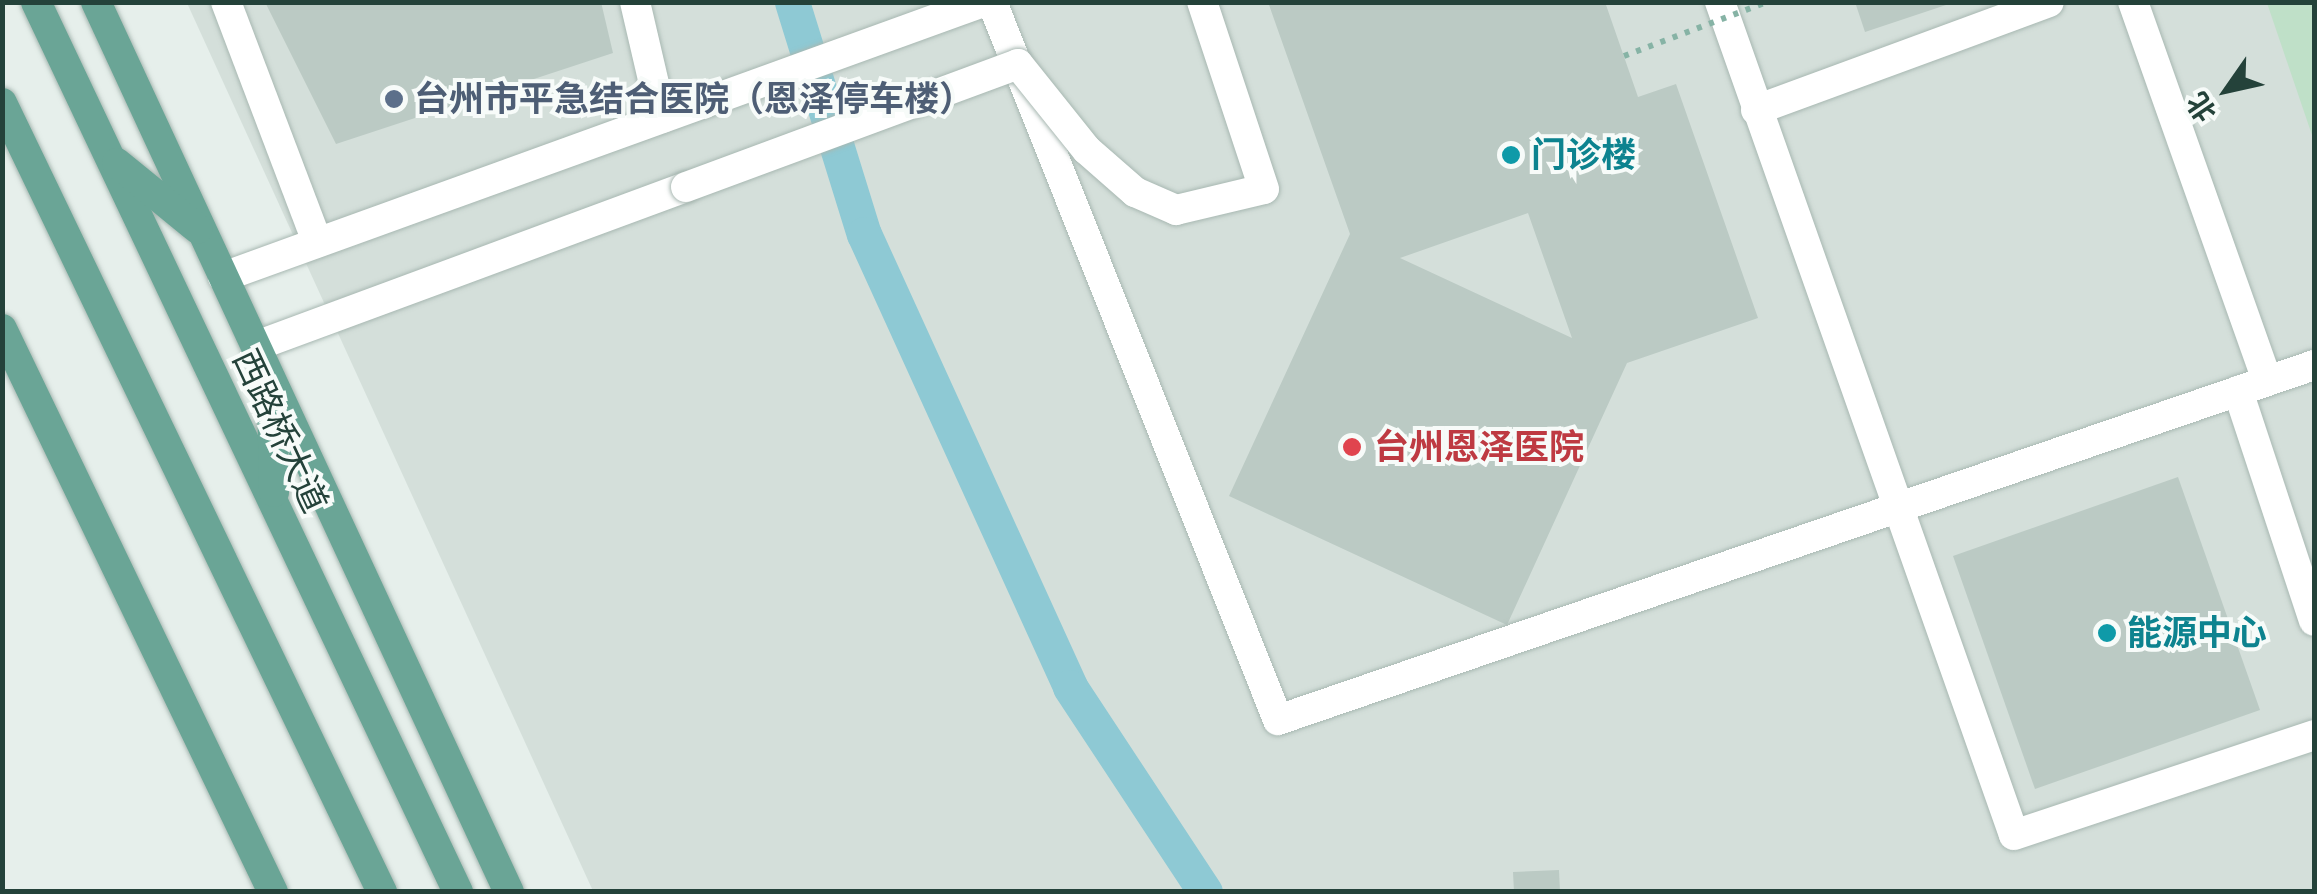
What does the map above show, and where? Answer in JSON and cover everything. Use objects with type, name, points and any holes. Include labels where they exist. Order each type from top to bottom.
[{"type":"main road","name":"西路桥大道","points":[[36,2],[458,892]]},
{"type":"main road","points":[[96,2],[509,892]]},
{"type":"main road","points":[[2,103],[382,892]]},
{"type":"main road","points":[[108,156],[204,234]]},
{"type":"main road","points":[[2,329],[273,892]]},
{"type":"main road","points":[[271,380],[274,505]]},
{"type":"street","points":[[226,2],[317,242]]},
{"type":"street","points":[[635,2],[662,118]]},
{"type":"street","points":[[223,277],[983,2]]},
{"type":"street","points":[[992,2],[1278,720],[2314,365]]},
{"type":"street","points":[[1018,64],[1087,150],[1135,192],[1176,210],[1264,189],[1202,2]]},
{"type":"street","points":[[1720,2],[2014,835],[2314,736]]},
{"type":"street","points":[[1756,110],[2049,2]]},
{"type":"street","points":[[2132,2],[2252,386],[2314,621]]},
{"type":"street","points":[[256,346],[1018,64]]},
{"type":"path","points":[[1624,56],[1767,2]]},
{"type":"shaded area","name":"台州恩泽医院","points":[[187,3],[2314,3],[2314,891],[593,891]]},
{"type":"green space","points":[[2267,3],[2314,3],[2314,141]]},
{"type":"building","name":"台州市平急结合医院（恩泽停车楼）","points":[[265,2],[601,2],[613,53],[336,144]]},
{"type":"building","points":[[1268,2],[1605,2],[1638,97],[1676,84],[1758,318],[1627,363],[1507,625],[1229,496],[1350,234]],"holes":[[[1528,213],[1572,338],[1400,258]]]},
{"type":"building","points":[[1855,2],[1952,2],[1952,3],[1865,32]]},
{"type":"building","name":"能源中心","points":[[2178,477],[2260,710],[2035,789],[1953,556]]},
{"type":"building","points":[[1559,870],[1560,892],[1514,892],[1513,872]]},
{"type":"waterway","points":[[792,2],[864,234],[1070,687],[1205,892]]},
{"type":"place","name":"台州市平急结合医院（恩泽停车楼）","points":[[394,99]]},
{"type":"place","name":"门诊楼","points":[[1511,155]]},
{"type":"place","name":"台州恩泽医院","points":[[1352,447]]},
{"type":"place","name":"能源中心","points":[[2107,633]]}]
